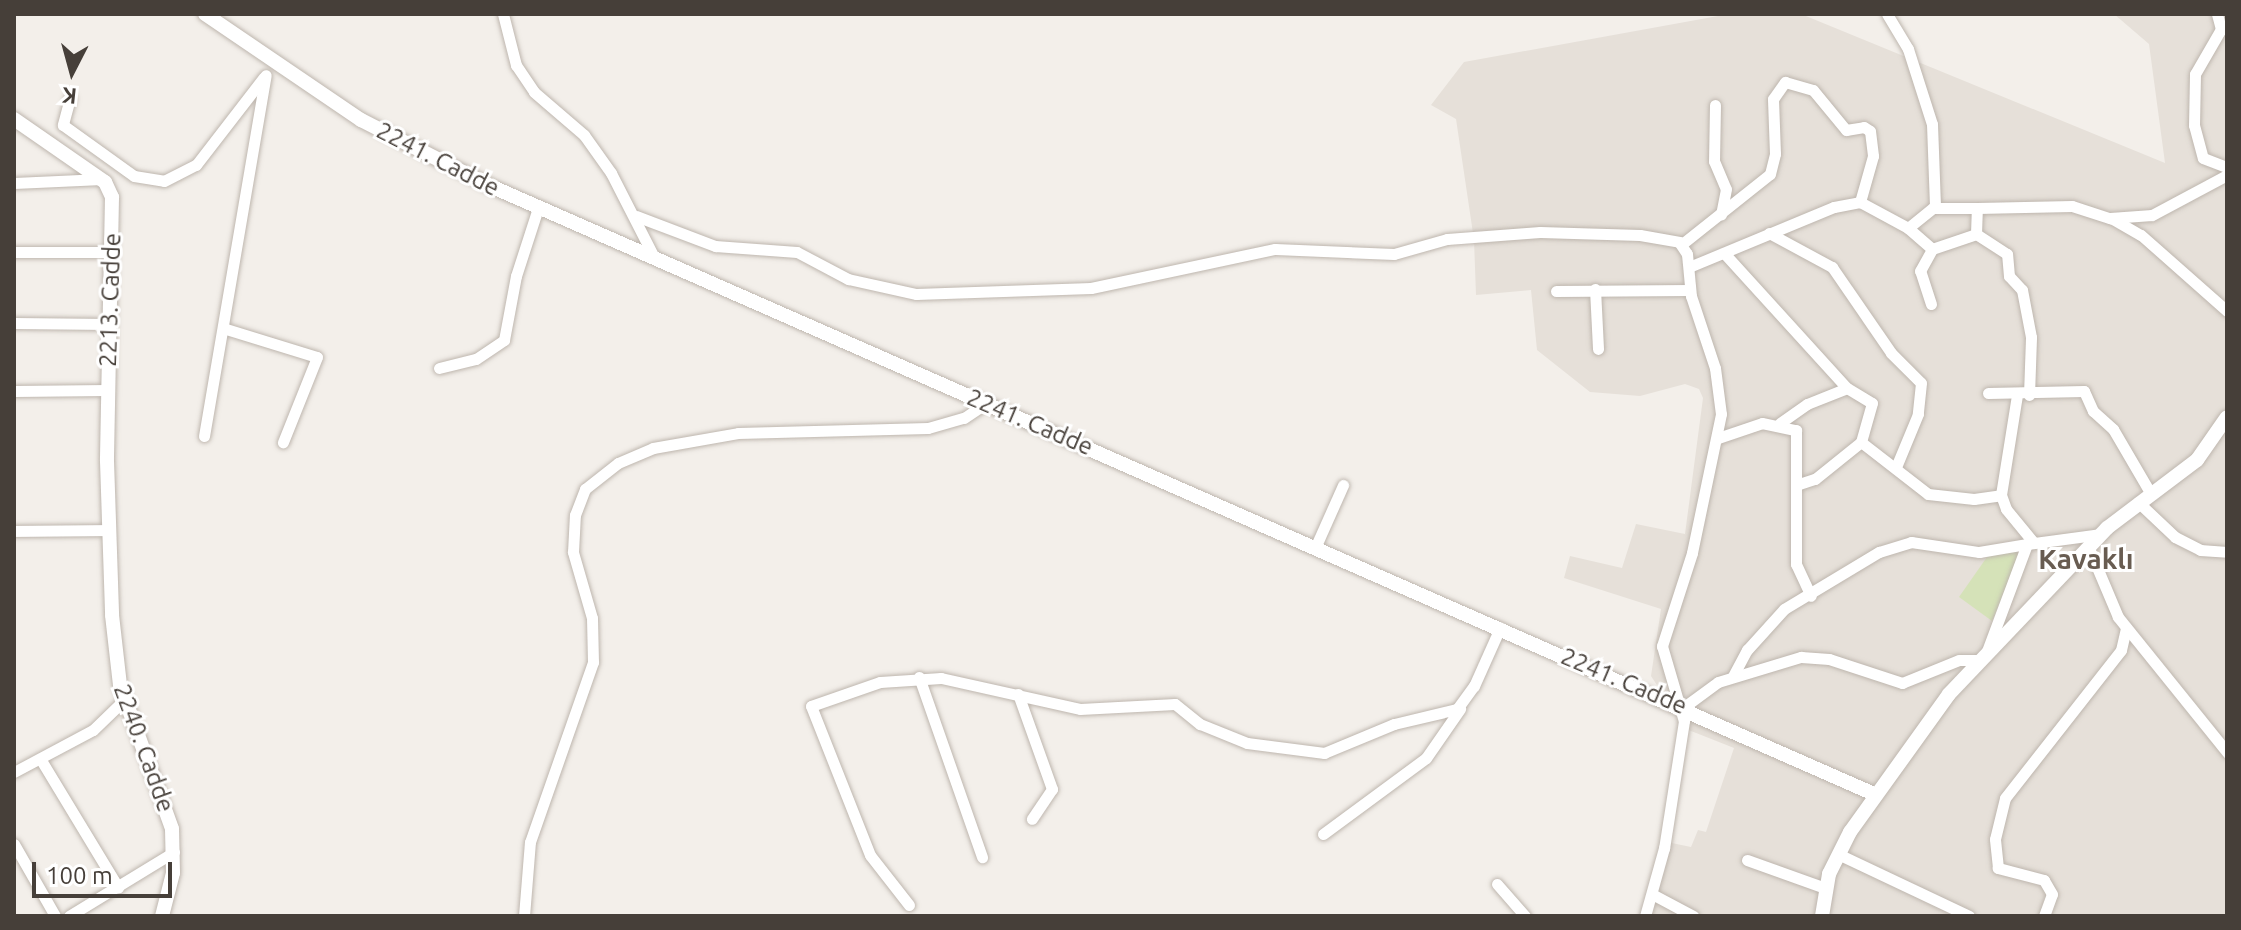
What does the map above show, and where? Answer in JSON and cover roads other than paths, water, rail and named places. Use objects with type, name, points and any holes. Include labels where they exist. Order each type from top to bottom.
[{"type":"street","name":"2241. Cadde","points":[[205,14],[270,70],[394,139],[538,208],[1684,707],[1874,794]]},
{"type":"street","points":[[503,14],[516,65],[534,92],[584,135],[636,216],[654,257]]},
{"type":"street","points":[[1887,14],[1908,49],[1932,124],[1935,207]]},
{"type":"street","points":[[2217,14],[2221,29],[2195,74],[2194,125],[2203,158],[2227,167]]},
{"type":"street","points":[[70,98],[63,125],[129,173],[164,181],[187,174],[270,70]]},
{"type":"street","points":[[204,436],[226,329],[270,70]]},
{"type":"street","points":[[636,216],[715,246],[797,252],[848,279],[916,294],[1091,288],[1275,249],[1394,254],[1447,239],[1555,232],[1640,235],[1682,244],[1770,174],[1775,154],[1773,99],[1785,82],[1813,90],[1846,130],[1864,127],[1870,131],[1873,156],[1860,202]]},
{"type":"street","points":[[1715,105],[1714,161],[1726,189],[1721,215]]},
{"type":"street","points":[[14,119],[106,180]]},
{"type":"street","points":[[14,183],[106,180],[129,173]]},
{"type":"street","points":[[2110,218],[2152,215],[2227,175]]},
{"type":"street","name":"2213. Cadde","points":[[106,180],[112,197],[107,390],[108,530]]},
{"type":"street","points":[[1689,267],[1769,233],[1860,202],[1908,228],[1932,249]]},
{"type":"street","points":[[1908,228],[1935,207],[2072,206],[2110,218],[2141,235],[2227,311]]},
{"type":"street","points":[[439,368],[476,359],[504,340],[516,276],[538,208]]},
{"type":"street","points":[[1976,234],[1977,208]]},
{"type":"street","points":[[1769,233],[1832,267],[1891,353],[1921,383],[1918,414],[1896,467]]},
{"type":"street","points":[[1931,304],[1920,271],[1932,249],[1976,234]]},
{"type":"street","points":[[1976,234],[2007,254],[2009,276],[2022,290],[2031,337],[2023,395],[2001,495],[2006,509],[2030,543]]},
{"type":"street","points":[[1645,916],[1652,894],[1684,707],[1662,646],[1692,553],[1721,414],[1715,368],[1690,290],[1689,267],[1682,244]]},
{"type":"street","points":[[14,252],[111,252]]},
{"type":"street","points":[[1724,253],[1847,388],[1873,405],[1861,442],[1815,479],[1796,485]]},
{"type":"street","points":[[1595,289],[1598,349]]},
{"type":"street","points":[[1556,291],[1690,290]]},
{"type":"street","points":[[14,323],[109,324]]},
{"type":"street","points":[[226,329],[317,357],[283,442]]},
{"type":"street","points":[[1780,423],[1807,404],[1847,388]]},
{"type":"street","points":[[14,391],[107,390]]},
{"type":"street","points":[[1988,393],[2023,395],[2084,391],[2093,411],[2113,429],[2151,494]]},
{"type":"street","points":[[524,916],[530,842],[593,662],[592,618],[573,552],[575,515],[585,489],[618,463],[653,448],[738,433],[928,428],[964,418],[986,403]]},
{"type":"street","points":[[1822,916],[1825,888],[1838,854],[1874,794],[1983,656],[2101,534],[2138,502],[2197,460],[2227,417]]},
{"type":"street","points":[[1718,438],[1762,423],[1780,423],[1800,437],[1796,485],[1796,564],[1811,596]]},
{"type":"street","points":[[1861,442],[1928,494],[1974,499],[2001,495]]},
{"type":"street","points":[[1315,548],[1343,485]]},
{"type":"street","points":[[2138,502],[2175,537],[2200,550],[2227,552]]},
{"type":"street","points":[[14,531],[108,530]]},
{"type":"street","name":"2240. Cadde","points":[[108,530],[116,663],[125,699],[166,806],[174,852],[162,916]]},
{"type":"street","points":[[1733,676],[1766,626],[1784,609],[1811,596],[1879,552],[1901,543],[1979,552],[2101,534]]},
{"type":"street","points":[[1983,656],[2030,543]]},
{"type":"street","points":[[2088,546],[2126,628],[2227,752]]},
{"type":"street","points":[[1323,834],[1426,758],[1462,706],[1500,628]]},
{"type":"street","points":[[2044,916],[2052,894],[2044,880],[1998,868],[1995,839],[2005,798],[2121,650],[2126,628]]},
{"type":"street","points":[[1684,707],[1733,676],[1817,657],[1902,683],[1959,660],[1983,656]]},
{"type":"street","points":[[909,905],[870,855],[811,706],[880,682],[919,677],[1018,694],[1080,709],[1175,704],[1200,724],[1247,743],[1324,753],[1384,728],[1447,715],[1462,706]]},
{"type":"street","points":[[919,677],[982,857]]},
{"type":"street","points":[[1018,694],[1052,789],[1032,819]]},
{"type":"street","points":[[14,772],[93,730],[125,699]]},
{"type":"street","points":[[41,760],[118,887]]},
{"type":"street","points":[[14,844],[55,916]]},
{"type":"street","points":[[69,916],[174,852]]},
{"type":"street","points":[[1838,854],[1969,916]]},
{"type":"street","points":[[1747,860],[1825,888]]},
{"type":"street","points":[[1497,884],[1525,916]]},
{"type":"street","points":[[1652,894],[1693,916]]},
{"type":"district","name":"Kavaklı","points":[[2086,559]]}]
